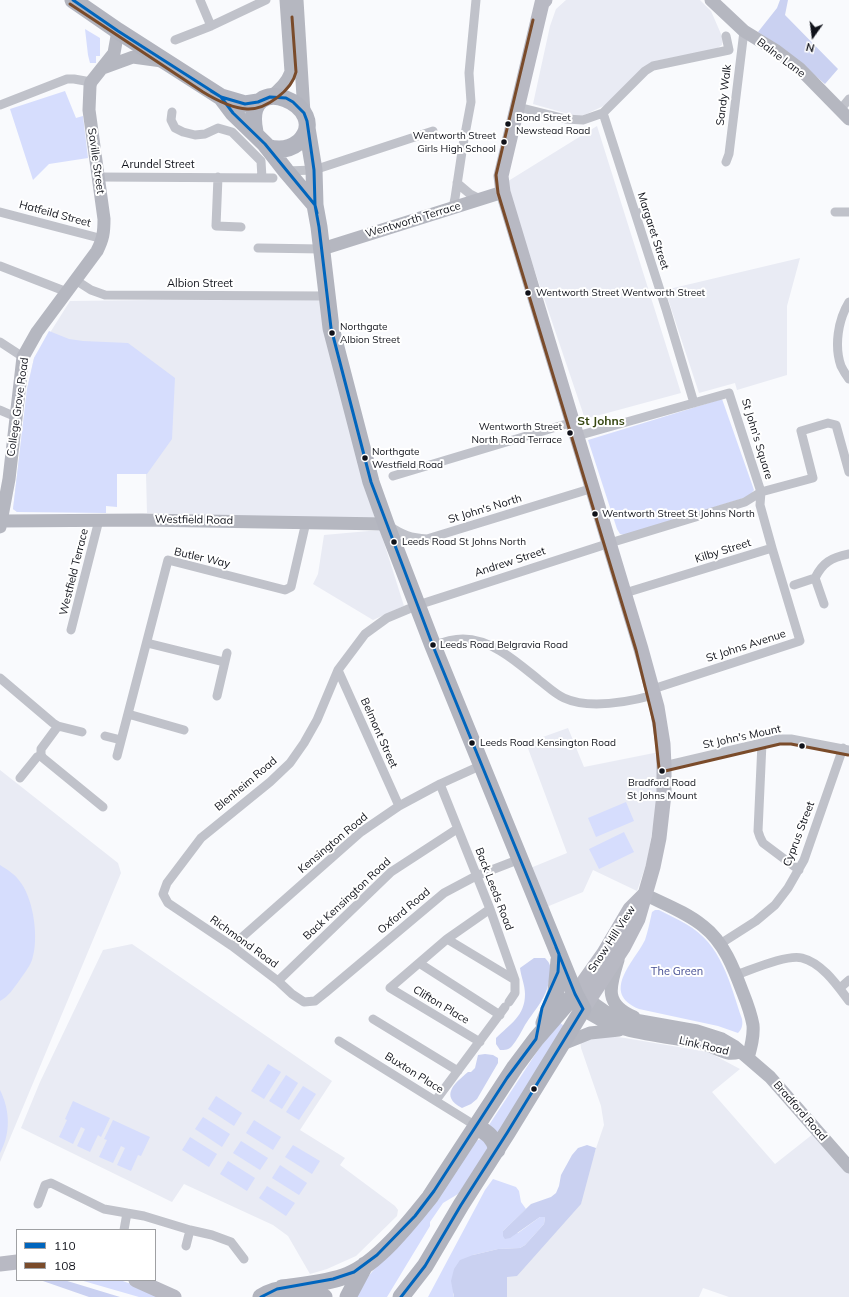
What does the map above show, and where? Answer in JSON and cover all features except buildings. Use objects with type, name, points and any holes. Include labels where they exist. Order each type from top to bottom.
[{"type":"highway","points":[[73,0],[221,97],[245,104],[264,100],[286,98],[293,102],[306,120],[314,170],[315,205],[333,340],[371,482],[433,646],[559,954],[582,1001]]},
{"type":"highway","points":[[221,97],[255,132],[268,148],[279,175],[315,205]]},
{"type":"highway","points":[[255,132],[253,117],[264,100]]},
{"type":"highway","points":[[268,148],[280,150],[294,146],[304,136],[306,120]]},
{"type":"highway","points":[[261,1297],[282,1288],[342,1277],[354,1272],[365,1265],[386,1246],[427,1201],[507,1078],[536,1039],[551,1008],[556,992],[559,954]]},
{"type":"highway","points":[[536,1039],[582,1001]]},
{"type":"highway","points":[[400,1297],[425,1266],[461,1204],[497,1150],[560,1045],[582,1001]]},
{"type":"highway","points":[[476,1126],[493,1139],[497,1150]]},
{"type":"highway","points":[[348,1297],[365,1265]]},
{"type":"highway","points":[[415,1297],[425,1266]]},
{"type":"highway","points":[[282,1288],[304,1291],[324,1297]]},
{"type":"main road","points":[[544,0],[542,3],[501,176],[503,192],[610,543],[653,692],[662,738],[664,766],[663,806],[659,838],[653,867],[644,894]]},
{"type":"main road","name":"Snow Hill View","points":[[582,1001],[620,954],[638,918],[644,894]]},
{"type":"main road","name":"Snow Hill View","points":[[582,1001],[604,953],[630,909],[644,894]]},
{"type":"main road","points":[[0,1264],[16,1262]]},
{"type":"main road","points":[[138,1281],[174,1297]]},
{"type":"street","points":[[200,0],[211,26]]},
{"type":"street","points":[[175,40],[211,26],[266,0]]},
{"type":"street","points":[[264,100],[282,88],[288,80],[291,72],[286,0]]},
{"type":"street","points":[[289,38],[292,28],[292,0]]},
{"type":"street","points":[[297,0],[306,120]]},
{"type":"street","points":[[452,208],[472,102],[469,73],[476,0]]},
{"type":"street","name":"Balne Lane","points":[[711,0],[744,31],[800,69],[845,114]]},
{"type":"street","points":[[0,105],[67,79],[91,82],[114,52],[118,30]]},
{"type":"street","name":"Sandy Walk","points":[[726,162],[729,154],[744,31]]},
{"type":"street","points":[[518,107],[566,119],[583,120],[603,112],[645,71],[653,66],[729,50],[726,36]]},
{"type":"street","points":[[103,68],[133,58],[166,62]]},
{"type":"street","name":"Saville Street","points":[[91,82],[89,110],[104,220],[103,239]]},
{"type":"street","points":[[845,114],[849,99]]},
{"type":"street","points":[[172,112],[172,120],[176,128],[184,132],[194,135],[205,134],[218,128],[232,132],[261,161],[262,178]]},
{"type":"street","name":"Margaret Street","points":[[603,112],[666,309],[694,403]]},
{"type":"street","name":"Arundel Street","points":[[98,177],[262,178],[314,170],[433,131]]},
{"type":"street","points":[[218,177],[216,226],[241,227]]},
{"type":"street","points":[[457,183],[470,194],[480,199]]},
{"type":"street","name":"Wentworth Terrace","points":[[322,249],[503,192]]},
{"type":"street","points":[[636,214],[645,211]]},
{"type":"street","name":"Hatfeild Street","points":[[0,212],[103,239]]},
{"type":"street","points":[[835,212],[849,212]]},
{"type":"street","name":"College Grove Road","points":[[1,523],[9,479],[23,357],[37,332],[77,281],[97,252],[103,239]]},
{"type":"street","points":[[258,248],[322,249]]},
{"type":"street","points":[[0,266],[67,292]]},
{"type":"street","name":"Albion Street","points":[[77,281],[90,290],[105,295],[327,296]]},
{"type":"street","points":[[849,302],[842,318],[838,335],[838,350],[841,366],[849,379]]},
{"type":"street","points":[[0,342],[23,357]]},
{"type":"street","name":"St John's Square","points":[[393,476],[575,429],[694,403],[730,393],[760,492],[745,502],[610,543]]},
{"type":"street","points":[[0,410],[16,417]]},
{"type":"street","points":[[772,548],[760,504],[760,492],[813,478],[801,432],[828,423],[836,425],[849,472]]},
{"type":"street","name":"St John's North","points":[[386,524],[400,534],[412,538],[427,539],[593,488]]},
{"type":"street","name":"Westfield Road","points":[[1,523],[99,520],[386,524]]},
{"type":"street","name":"Westfield Terrace","points":[[71,630],[99,520]]},
{"type":"street","name":"Butler Way","points":[[117,756],[168,560],[285,590],[291,587],[306,522]]},
{"type":"street","name":"Andrew Street","points":[[418,604],[610,543]]},
{"type":"street","name":"Kilby Street","points":[[625,593],[772,548]]},
{"type":"street","name":"St Johns Avenue","points":[[653,692],[800,641],[772,548]]},
{"type":"street","points":[[794,585],[815,578],[821,567],[828,561],[849,554]]},
{"type":"street","points":[[815,578],[824,604]]},
{"type":"street","name":"Blenheim Road","points":[[163,894],[167,883],[201,838],[270,782],[290,763],[304,743],[317,720],[338,670],[365,634],[387,618],[418,604]]},
{"type":"street","points":[[433,646],[448,641],[463,639],[474,640],[489,645],[518,663],[564,698],[581,703],[617,703],[653,692]]},
{"type":"street","points":[[147,643],[224,662]]},
{"type":"street","points":[[217,696],[227,653]]},
{"type":"street","name":"Belmont Street","points":[[338,670],[399,806]]},
{"type":"street","points":[[0,678],[53,723],[58,726],[82,732]]},
{"type":"street","points":[[128,714],[184,730]]},
{"type":"street","points":[[58,726],[41,749],[41,755],[103,807]]},
{"type":"street","points":[[105,736],[121,740]]},
{"type":"street","name":"St John's Mount","points":[[664,766],[779,739],[791,739],[846,749]]},
{"type":"street","points":[[762,743],[758,831],[763,843],[798,870]]},
{"type":"street","name":"Cyprus Street","points":[[720,944],[756,922],[775,905],[788,888],[804,860],[846,749]]},
{"type":"street","points":[[20,778],[37,757],[41,755]]},
{"type":"street","name":"Kensington Road","points":[[232,946],[361,832],[399,806],[440,784],[482,766]]},
{"type":"street","name":"Back Leeds Road","points":[[440,784],[490,909],[515,980]]},
{"type":"street","name":"Back Kensington Road","points":[[278,981],[391,872],[457,828]]},
{"type":"street","name":"Oxford Road","points":[[315,1001],[444,893],[476,876],[520,859]]},
{"type":"street","name":"Richmond Road","points":[[163,894],[168,903],[232,946],[278,981],[292,994],[304,1002],[315,1001]]},
{"type":"street","points":[[644,894],[696,920],[711,933],[720,944],[731,962],[748,1005],[750,1016],[744,1055]]},
{"type":"street","points":[[490,909],[447,939],[419,963],[500,1015]]},
{"type":"street","points":[[436,1100],[515,993],[515,980],[447,939]]},
{"type":"street","points":[[620,954],[611,984],[612,1000],[624,1012],[648,1023]]},
{"type":"street","points":[[736,975],[790,957],[801,958],[812,963],[824,972],[840,988],[849,1001]]},
{"type":"street","name":"Clifton Place","points":[[419,963],[390,988],[480,1042]]},
{"type":"street","points":[[840,988],[849,980]]},
{"type":"street","name":"Link Road","points":[[582,1001],[623,1019],[706,1033],[727,1042],[744,1055]]},
{"type":"street","name":"Link Road","points":[[582,1001],[607,1023],[625,1030],[698,1043],[728,1053],[744,1055]]},
{"type":"street","points":[[373,1019],[458,1071]]},
{"type":"street","points":[[560,1045],[583,1035],[595,1032],[625,1030]]},
{"type":"street","name":"Buxton Place","points":[[339,1041],[476,1126]]},
{"type":"street","name":"Bradford Road","points":[[744,1055],[770,1077],[849,1167]]},
{"type":"street","points":[[38,1204],[45,1185],[51,1183],[104,1209],[144,1216],[212,1235],[231,1242],[244,1259]]},
{"type":"street","points":[[124,1229],[127,1213]]},
{"type":"street","points":[[186,1246],[190,1230]]},
{"type":"shaded area","points":[[566,0],[700,0],[711,11],[723,40],[722,45],[716,49],[656,61],[610,103],[582,116],[572,115],[533,104],[550,26],[556,9]]},
{"type":"shaded area","points":[[780,0],[788,0],[785,15],[838,69],[825,84],[781,47],[758,32],[777,8]]},
{"type":"shaded area","points":[[597,126],[681,393],[585,419],[505,183]]},
{"type":"shaded area","points":[[800,258],[787,306],[787,375],[737,390],[735,383],[699,393],[665,290]]},
{"type":"shaded area","points":[[319,298],[346,415],[375,519],[306,519],[147,513],[146,474],[102,474],[17,512],[13,509],[27,389],[34,358],[70,301]]},
{"type":"shaded area","points":[[380,530],[404,606],[373,620],[313,584],[318,574],[324,535]]},
{"type":"shaded area","points":[[568,728],[584,767],[659,752],[657,803],[647,862],[637,891],[593,870],[583,892],[544,908],[528,869],[567,853],[526,743]]},
{"type":"shaded area","points":[[0,770],[118,863],[121,873],[0,1162]]},
{"type":"shaded area","points":[[132,944],[332,1081],[300,1130],[345,1158],[340,1165],[395,1206],[398,1210],[397,1216],[356,1256],[327,1269],[310,1274],[288,1236],[273,1225],[184,1184],[172,1202],[21,1128],[40,1082],[103,950]]},
{"type":"shaded area","points":[[534,958],[545,958],[549,964],[550,972],[547,990],[514,1044],[508,1049],[500,1050],[496,1044],[496,1038],[520,1014],[524,1002],[525,991],[520,968]]},
{"type":"shaded area","points":[[609,1036],[708,1052],[740,1069],[712,1092],[775,1164],[813,1134],[849,1173],[849,1297],[729,1297],[703,1288],[699,1297],[507,1297],[507,1277],[593,1157],[604,1125],[601,1106],[581,1048],[580,1040]]},
{"type":"shaded area","points":[[478,1055],[493,1055],[498,1058],[498,1063],[477,1099],[471,1104],[462,1108],[451,1099],[450,1094],[454,1085],[463,1076],[475,1068]]},
{"type":"shaded area","points":[[587,1145],[596,1148],[581,1204],[517,1276],[507,1277],[507,1297],[454,1297],[451,1281],[454,1269],[460,1260],[498,1249],[520,1248],[525,1245],[544,1224],[544,1217],[540,1217],[510,1238],[505,1239],[503,1236],[503,1231],[531,1204],[551,1197],[556,1193],[561,1175],[572,1155],[578,1148]]},
{"type":"shaded area","points":[[43,1281],[67,1281],[120,1297],[89,1297]]},
{"type":"green space","points":[[85,29],[100,38],[100,56],[96,56],[96,63],[90,63]]},
{"type":"green space","points":[[65,91],[76,118],[83,116],[88,158],[49,164],[33,180],[10,109]]},
{"type":"green space","points":[[49,331],[69,339],[128,343],[175,378],[172,439],[147,474],[117,474],[117,507],[106,506],[106,513],[17,512],[13,509],[27,389],[34,358]]},
{"type":"green space","points":[[722,399],[754,490],[751,494],[747,497],[624,535],[620,534],[617,529],[588,440]]},
{"type":"green space","points":[[626,802],[634,821],[596,837],[588,818]]},
{"type":"green space","points":[[624,832],[634,852],[599,869],[589,849]]},
{"type":"green space","points":[[0,865],[17,878],[25,891],[34,920],[35,942],[32,960],[29,966],[11,992],[0,1001]]},
{"type":"green space","name":"The Green","points":[[659,910],[680,920],[698,932],[708,942],[723,966],[742,1019],[742,1027],[738,1033],[718,1026],[639,1009],[628,1002],[622,995],[621,986],[623,977],[645,940],[652,912]]},
{"type":"green space","points":[[559,1022],[564,1026],[499,1138],[489,1125],[540,1047]]},
{"type":"green space","points":[[268,1064],[281,1072],[264,1099],[251,1091]]},
{"type":"green space","points":[[286,1075],[298,1083],[282,1109],[269,1101]]},
{"type":"green space","points":[[303,1086],[316,1094],[299,1120],[286,1112]]},
{"type":"green space","points":[[0,1090],[6,1105],[8,1122],[6,1138],[0,1153]]},
{"type":"green space","points":[[216,1096],[242,1113],[234,1126],[208,1109]]},
{"type":"green space","points":[[73,1101],[110,1118],[101,1137],[98,1135],[90,1152],[77,1146],[85,1129],[81,1127],[73,1144],[59,1137],[67,1120],[65,1119]]},
{"type":"green space","points":[[203,1117],[230,1134],[222,1147],[195,1129]]},
{"type":"green space","points":[[113,1120],[150,1137],[141,1156],[138,1155],[131,1171],[117,1165],[125,1148],[121,1146],[113,1163],[99,1157],[107,1140],[104,1139]]},
{"type":"green space","points":[[254,1120],[281,1137],[273,1150],[246,1133]]},
{"type":"green space","points":[[190,1137],[217,1154],[209,1167],[182,1150]]},
{"type":"green space","points":[[481,1139],[489,1145],[487,1155],[458,1194],[443,1203],[430,1222],[430,1226],[387,1297],[356,1297],[363,1282],[380,1263],[475,1141]]},
{"type":"green space","points":[[241,1141],[268,1158],[260,1170],[233,1153]]},
{"type":"green space","points":[[293,1145],[320,1161],[312,1174],[285,1157]]},
{"type":"green space","points":[[228,1161],[255,1178],[247,1191],[220,1174]]},
{"type":"green space","points":[[280,1165],[307,1183],[299,1195],[272,1178]]},
{"type":"green space","points":[[493,1179],[516,1187],[519,1191],[521,1202],[526,1209],[503,1231],[518,1233],[540,1217],[545,1218],[544,1224],[525,1245],[520,1248],[498,1249],[473,1255],[453,1294],[454,1297],[428,1297],[485,1190]]},
{"type":"green space","points":[[267,1186],[295,1203],[286,1216],[259,1198]]},
{"type":"green space","points":[[83,1281],[123,1281],[158,1297],[139,1297]]},
{"type":"transit line","name":"110","points":[[73,0],[118,31],[221,97],[233,113],[265,144],[315,205],[331,328],[371,482],[433,646],[559,954],[558,972],[542,1008],[536,1039],[507,1078],[434,1191],[415,1216],[377,1255],[354,1272],[333,1279],[277,1289],[261,1297]]},
{"type":"transit line","name":"108","points":[[70,4],[218,101],[247,109],[262,106],[277,98],[284,92],[294,79],[296,72],[292,17]]},
{"type":"transit line","name":"108","points":[[533,20],[496,175],[498,193],[636,650],[654,723],[659,768],[662,771],[665,771],[780,744],[791,744],[848,755]]},
{"type":"transit line","name":"110","points":[[211,91],[221,97],[245,104],[258,102],[270,97],[286,98],[293,102],[304,113],[307,121],[314,170],[315,205],[317,213]]},
{"type":"transit line","name":"110","points":[[401,1297],[425,1266],[461,1205],[583,1009],[575,994],[556,947]]},
{"type":"place","name":"Bond Street Newstead Road","points":[[508,124]]},
{"type":"place","name":"Wentworth Street Girls High School","points":[[504,142]]},
{"type":"place","name":"Wentworth Street Wentworth Street","points":[[528,293]]},
{"type":"place","name":"Northgate Albion Street","points":[[332,333]]},
{"type":"place","name":"Wentworth Street North Road Terrace","points":[[570,433]]},
{"type":"place","name":"Northgate Westfield Road","points":[[365,458]]},
{"type":"place","name":"Wentworth Street St Johns North","points":[[595,514]]},
{"type":"place","name":"Leeds Road St Johns North","points":[[394,542]]},
{"type":"place","name":"Leeds Road Belgravia Road","points":[[433,645]]},
{"type":"place","name":"Leeds Road Kensington Road","points":[[472,743]]},
{"type":"place","name":"Bradford Road St Johns Mount","points":[[662,771]]},
{"type":"district","name":"St Johns","points":[[601,421]]}]
